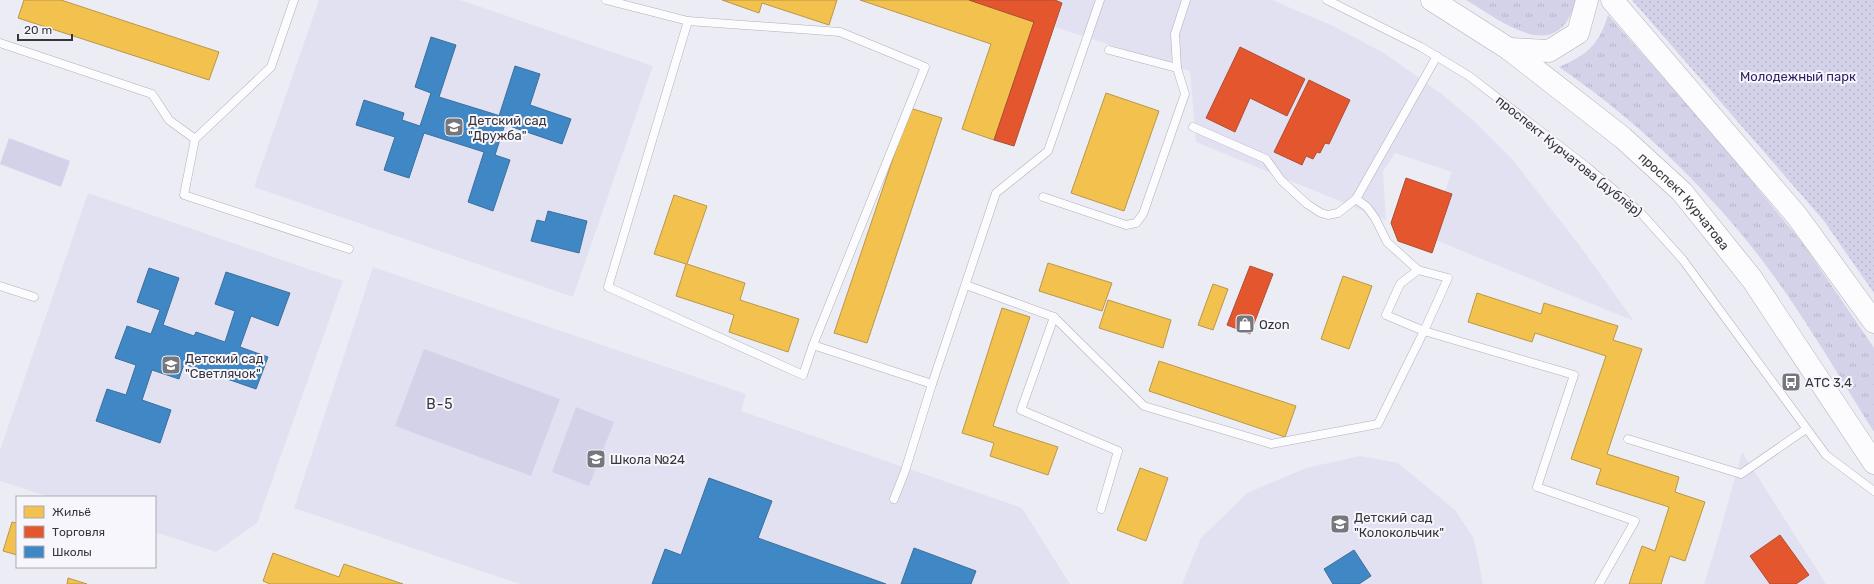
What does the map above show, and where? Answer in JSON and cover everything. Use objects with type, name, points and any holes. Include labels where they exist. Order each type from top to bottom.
[{"type":"main road","name":"проспект Курчатова","points":[[1432,0],[1509,49],[1623,138],[1682,192],[1752,279],[1874,463]]},
{"type":"main road","points":[[1509,49],[1549,51],[1578,33],[1587,0]]},
{"type":"main road","points":[[1612,0],[1797,216],[1874,322]]},
{"type":"lane","points":[[294,0],[270,67],[195,139],[184,195],[349,249]]},
{"type":"lane","points":[[606,0],[688,21],[840,32],[925,67],[813,344],[803,375],[608,287],[688,21]]},
{"type":"lane","points":[[894,499],[905,471],[932,384],[996,193],[1048,151],[1100,0]]},
{"type":"lane","points":[[1043,197],[1126,225],[1136,223],[1143,214],[1185,94],[1178,68],[1175,34],[1186,0]]},
{"type":"lane","name":"проспект Курчатова (дублёр)","points":[[1327,0],[1438,56],[1469,76],[1586,167],[1640,212],[1683,260],[1826,455],[1874,491]]},
{"type":"lane","points":[[0,43],[152,94],[169,120],[195,139]]},
{"type":"lane","points":[[1109,50],[1178,68]]},
{"type":"lane","points":[[1193,127],[1266,159],[1281,180],[1307,204],[1321,213],[1338,213],[1356,199],[1438,56]]},
{"type":"lane","points":[[966,284],[1054,317],[1144,406],[1271,444],[1378,424],[1424,331],[1448,278],[1418,270],[1387,242],[1375,218],[1367,207],[1356,199]]},
{"type":"lane","points":[[1418,270],[1400,284],[1386,315],[1424,331],[1574,375],[1537,488],[1635,522],[1599,584]]},
{"type":"lane","points":[[0,286],[34,297]]},
{"type":"lane","points":[[1054,317],[1021,410],[1118,451],[1101,509]]},
{"type":"lane","points":[[813,344],[932,384]]},
{"type":"lane","points":[[1628,439],[1741,474],[1806,429]]},
{"type":"shaded area","name":"Детский сад \"Дружба\"","points":[[319,0],[460,0],[653,66],[573,297],[254,187]]},
{"type":"shaded area","points":[[972,0],[1272,0],[1333,26],[1384,53],[1443,95],[1475,122],[1511,158],[1577,242],[1634,321],[1428,237],[1452,172],[1395,153],[1383,171],[1386,220],[1196,142],[1190,71]]},
{"type":"shaded area","name":"Детский сад \"Светлячок\"","points":[[88,193],[343,281],[257,523],[216,552],[156,532],[156,496],[47,496],[0,481],[0,450]]},
{"type":"shaded area","name":"Школа №24","points":[[373,267],[746,394],[741,411],[1022,508],[1070,584],[520,584],[294,508]]},
{"type":"shaded area","points":[[1742,452],[1826,584],[1704,584]]},
{"type":"shaded area","name":"Детский сад \"Колокольчик\"","points":[[1360,456],[1398,463],[1455,510],[1474,539],[1483,584],[1182,584],[1201,538],[1247,493],[1306,468]]},
{"type":"green space","points":[[1466,0],[1576,0],[1568,20],[1556,32],[1543,35],[1528,33],[1512,27]]},
{"type":"green space","name":"Молодежный парк","points":[[1632,0],[1874,0],[1874,293],[1824,221]]},
{"type":"green space","points":[[1608,15],[1714,135],[1804,245],[1874,348],[1874,432],[1812,332],[1778,282],[1723,212],[1680,167],[1634,124],[1585,85],[1559,67],[1569,63],[1591,48],[1600,34]]},
{"type":"green space","points":[[9,138],[70,161],[61,187],[0,164]]},
{"type":"green space","points":[[424,349],[560,399],[531,476],[395,426]]},
{"type":"green space","points":[[576,407],[614,422],[589,486],[552,472]]},
{"type":"building: Жильё","points":[[24,0],[61,0],[219,52],[209,80],[18,18]]},
{"type":"building: Жильё","points":[[722,0],[837,0],[829,25],[762,3],[759,13]]},
{"type":"building: Жильё","points":[[860,0],[969,0],[1034,22],[994,140],[962,129],[991,44]]},
{"type":"building: Жильё","points":[[1106,93],[1159,111],[1124,211],[1071,193]]},
{"type":"building: Жильё","points":[[910,108],[942,118],[867,343],[834,333]]},
{"type":"building: Жильё","points":[[674,195],[707,206],[687,264],[745,283],[740,300],[799,319],[788,352],[729,332],[734,315],[676,296],[686,264],[654,254]]},
{"type":"building: Жильё","points":[[1048,263],[1112,283],[1102,311],[1039,291]]},
{"type":"building: Жильё","points":[[1343,276],[1372,286],[1349,349],[1321,339]]},
{"type":"building: Жильё","points":[[1213,284],[1228,289],[1213,330],[1198,325]]},
{"type":"building: Жильё","points":[[1477,293],[1541,314],[1544,303],[1618,326],[1613,340],[1642,349],[1607,454],[1679,477],[1675,492],[1705,502],[1685,561],[1670,556],[1661,584],[1629,584],[1642,546],[1655,551],[1669,507],[1596,484],[1601,469],[1571,459],[1606,356],[1535,333],[1532,342],[1468,322]]},
{"type":"building: Жильё","points":[[1108,300],[1171,320],[1163,348],[1099,328]]},
{"type":"building: Жильё","points":[[1002,308],[1030,317],[993,426],[1058,447],[1048,475],[990,456],[994,443],[962,433]]},
{"type":"building: Жильё","points":[[1159,361],[1296,406],[1285,437],[1149,391]]},
{"type":"building: Жильё","points":[[1140,468],[1168,478],[1146,541],[1117,530]]},
{"type":"building: Жильё","points":[[12,522],[16,523],[16,555],[3,551]]},
{"type":"building: Жильё","points":[[273,553],[339,577],[344,564],[403,584],[270,584],[263,581]]},
{"type":"building: Жильё","points":[[68,578],[87,584],[67,584]]},
{"type":"building: Торговля","points":[[969,0],[1055,0],[1062,3],[1014,146],[994,140],[1034,22]]},
{"type":"building: Торговля","points":[[1240,47],[1305,79],[1287,116],[1250,98],[1235,132],[1206,118]]},
{"type":"building: Торговля","points":[[1309,80],[1350,100],[1329,144],[1325,143],[1320,153],[1317,152],[1313,159],[1306,156],[1302,165],[1274,152]]},
{"type":"building: Торговля","points":[[1406,178],[1452,194],[1432,253],[1398,241],[1391,223]]},
{"type":"building: Торговля","points":[[1250,266],[1273,274],[1250,334],[1227,325]]},
{"type":"building: Торговля","points":[[1780,535],[1809,575],[1796,584],[1770,584],[1750,556]]},
{"type":"building: Школы","points":[[431,37],[456,45],[439,97],[507,118],[495,155],[510,160],[493,211],[468,202],[484,152],[424,133],[409,178],[384,170],[395,137],[356,125],[364,100],[404,113],[402,120],[420,126],[431,93],[415,87]]},
{"type":"building: Школы","points":[[515,66],[540,74],[530,105],[571,119],[562,144],[512,127],[514,121],[499,116]]},
{"type":"building: Школы","points":[[548,211],[587,221],[579,253],[531,241],[537,220],[545,222]]},
{"type":"building: Школы","points":[[149,268],[179,278],[163,325],[194,336],[196,332],[225,342],[235,311],[215,304],[226,272],[290,293],[278,326],[251,316],[240,347],[268,357],[256,389],[184,364],[179,379],[152,370],[142,400],[171,410],[160,443],[96,421],[107,389],[126,395],[136,365],[115,358],[127,326],[151,334],[160,310],[137,302]]},
{"type":"building: Школы","points":[[709,478],[772,501],[758,538],[886,584],[652,584],[665,549],[681,555]]},
{"type":"building: Школы","points":[[914,548],[976,571],[971,584],[901,584]]},
{"type":"building: Школы","points":[[1354,550],[1371,576],[1359,584],[1333,584],[1324,569]]},
{"type":"place","name":"Детский сад \"Дружба\"","points":[[454,127]]},
{"type":"place","name":"Ozon","points":[[1245,324]]},
{"type":"place","name":"Детский сад \"Светлячок\"","points":[[171,365]]},
{"type":"place","name":"АТС 3,4","points":[[1791,382]]},
{"type":"place","name":"Школа №24","points":[[596,459]]},
{"type":"place","name":"Детский сад \"Колокольчик\"","points":[[1340,524]]},
{"type":"district","name":"В-5","points":[[440,404]]}]
